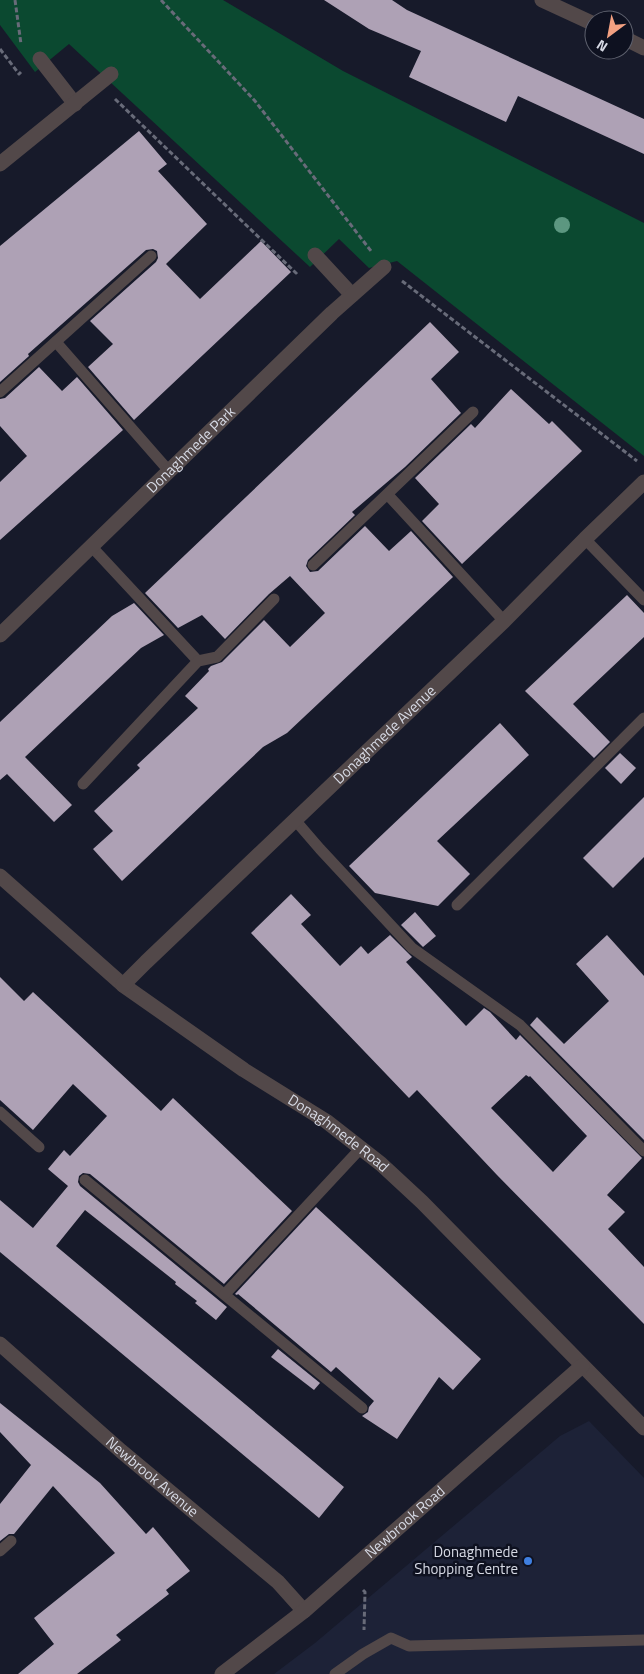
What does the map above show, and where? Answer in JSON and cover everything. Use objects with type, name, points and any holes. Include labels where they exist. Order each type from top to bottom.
[{"type":"street","points":[[542,0],[584,19]]},
{"type":"street","points":[[40,59],[74,104]]},
{"type":"street","points":[[0,164],[111,74]]},
{"type":"street","points":[[315,255],[352,295]]},
{"type":"street","name":"Donaghmede Park","points":[[0,635],[352,295],[384,267]]},
{"type":"street","name":"Donaghmede Avenue","points":[[123,985],[504,621],[644,482]]},
{"type":"street","name":"Donaghmede Road","points":[[0,876],[123,985],[244,1070],[326,1121],[381,1164],[422,1202],[644,1428]]},
{"type":"street","name":"Newbrook Avenue","points":[[0,1344],[121,1451],[278,1582],[304,1611]]},
{"type":"street","name":"Newbrook Road","points":[[222,1674],[304,1611],[582,1366]]},
{"type":"lane","points":[[0,392],[151,256]]},
{"type":"lane","points":[[56,342],[169,471]]},
{"type":"lane","points":[[313,565],[473,412]]},
{"type":"lane","points":[[388,495],[504,621]]},
{"type":"lane","points":[[585,539],[644,600]]},
{"type":"lane","points":[[91,546],[198,661]]},
{"type":"lane","points":[[83,784],[198,661],[217,656],[274,599]]},
{"type":"lane","points":[[458,904],[644,718]]},
{"type":"lane","points":[[295,820],[412,948],[520,1025],[644,1151]]},
{"type":"lane","points":[[0,1112],[40,1147]]},
{"type":"lane","points":[[225,1294],[360,1149]]},
{"type":"lane","points":[[85,1180],[362,1408]]},
{"type":"lane","points":[[0,1551],[11,1541]]},
{"type":"lane","points":[[335,1674],[363,1654],[391,1638],[409,1646],[644,1640]]},
{"type":"path","points":[[15,0],[22,45]]},
{"type":"path","points":[[0,49],[19,74],[40,59]]},
{"type":"path","points":[[111,74],[122,88],[112,96],[296,273],[315,255]]},
{"type":"path","points":[[349,1572],[365,1592],[363,1654]]},
{"type":"shaded area","name":"Donaghmede Shopping Centre","points":[[589,1421],[644,1478],[644,1674],[274,1674],[315,1643],[560,1436]]},
{"type":"green space","points":[[0,0],[223,0],[343,71],[644,223],[644,456],[397,261],[369,268],[339,239],[310,267],[69,44],[35,72],[0,25]]},
{"type":"building","points":[[324,0],[392,0],[407,10],[644,119],[644,154],[518,96],[506,122],[409,77],[421,51],[369,29]]},
{"type":"building","points":[[139,131],[167,164],[158,171],[207,224],[166,264],[200,299],[261,241],[291,272],[134,420],[88,367],[113,344],[90,321],[156,262],[158,258],[157,251],[153,249],[146,250],[28,354],[29,356],[0,382],[0,246]]},
{"type":"building","points":[[430,322],[459,352],[431,379],[461,413],[405,467],[352,512],[355,515],[308,560],[306,566],[310,572],[318,571],[365,526],[389,551],[411,531],[453,577],[287,733],[263,747],[122,881],[93,849],[113,831],[94,811],[140,768],[137,765],[198,708],[185,696],[209,671],[208,669],[222,662],[264,620],[290,647],[325,613],[290,576],[269,594],[225,639],[202,615],[178,628],[145,593]]},
{"type":"building","points":[[39,367],[62,391],[77,377],[123,430],[0,540],[0,482],[27,456],[0,426],[0,399],[5,398]]},
{"type":"building","points":[[511,389],[549,424],[552,421],[582,451],[462,564],[422,521],[439,504],[415,478],[471,424],[475,428]]},
{"type":"building","points":[[627,595],[644,613],[644,637],[573,704],[610,742],[594,758],[525,691]]},
{"type":"building","points":[[134,603],[164,635],[141,648],[25,757],[72,805],[54,822],[7,774],[0,780],[0,722],[112,616]]},
{"type":"building","points":[[500,723],[529,755],[437,841],[470,874],[438,906],[375,893],[349,866]]},
{"type":"building","points":[[620,753],[636,768],[621,784],[605,768]]},
{"type":"building","points":[[644,797],[644,857],[613,888],[583,858]]},
{"type":"building","points":[[291,894],[311,915],[301,924],[340,966],[361,946],[368,954],[390,935],[412,957],[406,962],[466,1026],[484,1008],[516,1040],[520,1035],[642,1158],[607,1195],[625,1212],[608,1229],[644,1267],[644,1324],[497,1175],[417,1090],[409,1098],[251,933]],"holes":[[[526,1075],[587,1136],[553,1172],[491,1108]]]},
{"type":"building","points":[[415,912],[436,936],[423,947],[401,925]]},
{"type":"building","points":[[607,935],[644,976],[644,1140],[530,1025],[537,1017],[564,1044],[609,1001],[576,964]]},
{"type":"building","points":[[0,977],[24,1001],[33,992],[161,1111],[173,1098],[292,1211],[224,1284],[90,1174],[83,1173],[79,1176],[78,1182],[80,1186],[227,1307],[216,1320],[195,1303],[197,1301],[175,1284],[176,1282],[85,1210],[56,1246],[344,1487],[319,1518],[0,1252],[0,1200],[33,1228],[68,1186],[48,1169],[64,1150],[70,1156],[107,1116],[73,1084],[33,1130],[0,1100]]},
{"type":"building","points":[[316,1207],[481,1359],[453,1390],[439,1377],[397,1439],[362,1416],[368,1412],[369,1407],[374,1401],[336,1367],[331,1372],[238,1294],[235,1294]]},
{"type":"building","points":[[278,1349],[320,1383],[314,1390],[271,1357]]},
{"type":"building","points":[[0,1403],[100,1483],[146,1534],[153,1527],[190,1571],[166,1590],[169,1594],[116,1635],[121,1640],[77,1674],[18,1674],[54,1644],[34,1618],[115,1553],[53,1486],[14,1534],[9,1534],[0,1541],[0,1504],[31,1465],[0,1432]]},
{"type":"place","name":"Donaghmede Shopping Centre","points":[[528,1561]]}]
